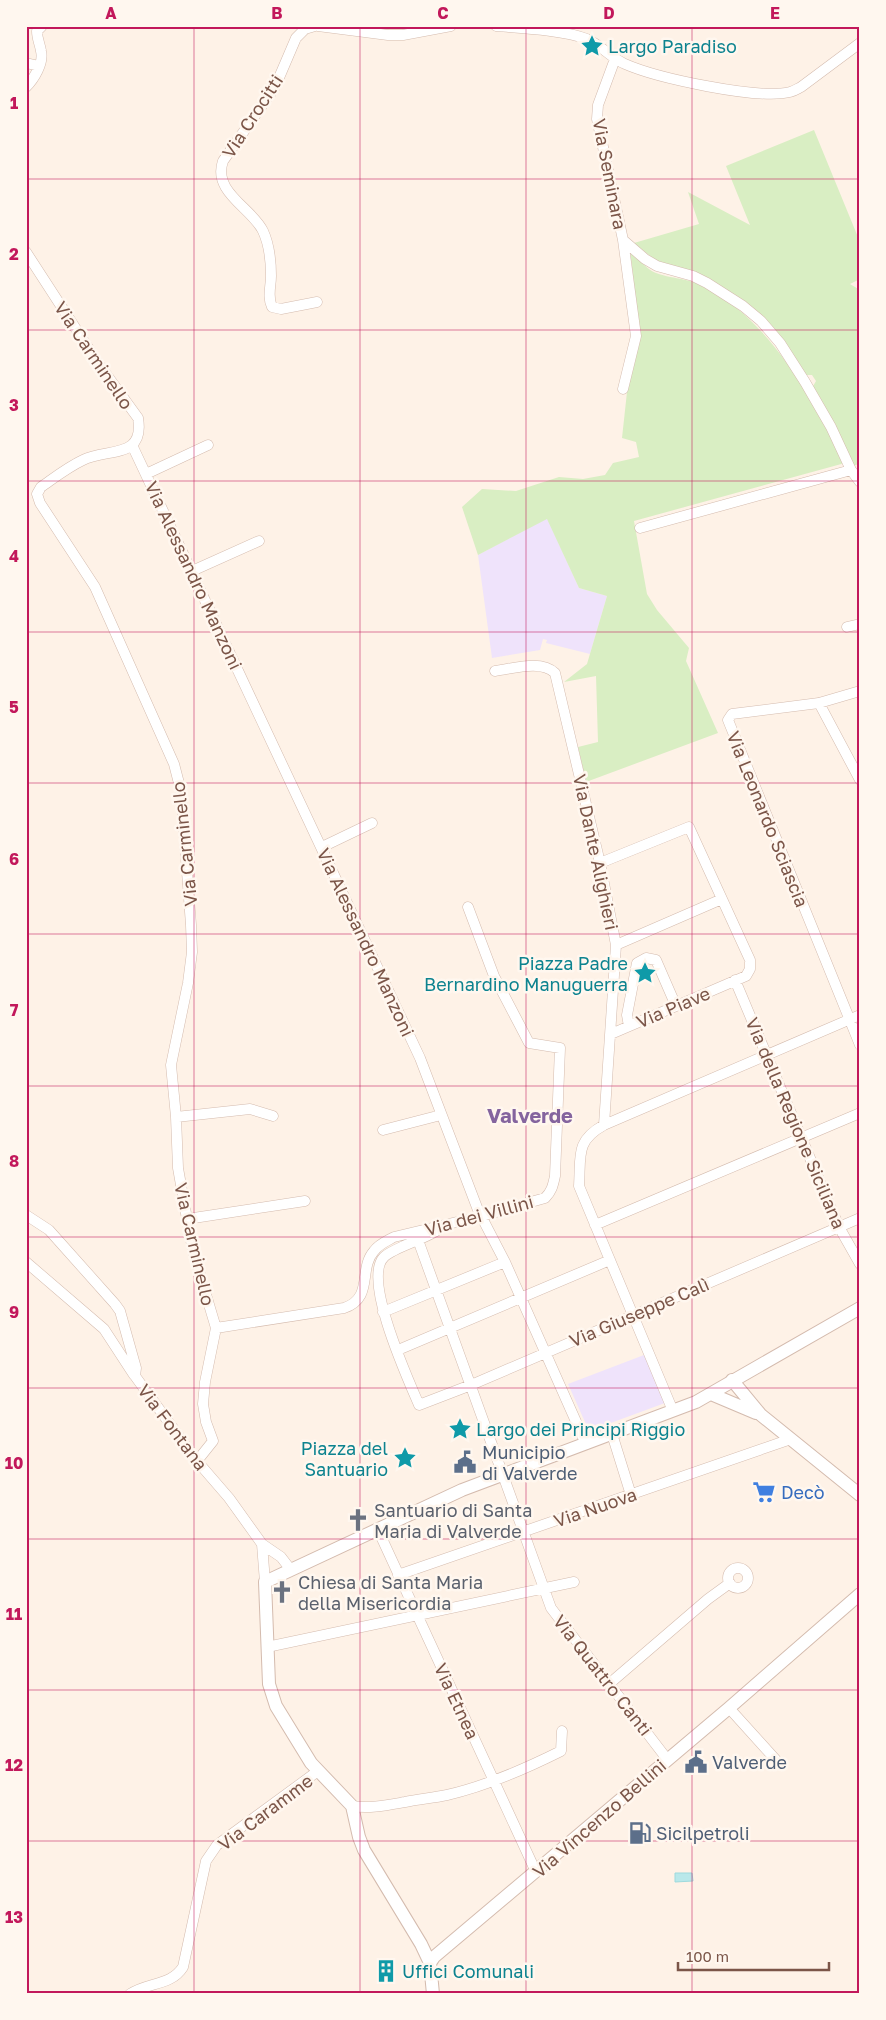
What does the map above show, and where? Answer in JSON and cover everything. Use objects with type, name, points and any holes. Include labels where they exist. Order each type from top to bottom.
[{"type":"street","points":[[26,87],[39,66],[42,53],[37,31],[42,26]]},
{"type":"street","points":[[316,26],[403,35],[451,26]]},
{"type":"street","name":"Via Crocitti","points":[[316,26],[305,29],[296,38],[275,87],[220,167],[221,176],[232,197],[256,221],[262,230],[271,268],[269,301],[272,307],[281,310],[317,302]]},
{"type":"street","points":[[496,26],[586,39],[615,59],[641,71],[679,81],[778,94],[792,92],[801,87],[860,43]]},
{"type":"street","name":"Via Seminara","points":[[615,59],[598,104],[597,119],[623,240],[645,259],[657,266],[693,276],[707,283],[743,306],[761,321],[780,343],[805,382],[831,427],[851,470],[860,482]]},
{"type":"street","points":[[26,63],[39,66]]},
{"type":"street","points":[[623,240],[636,336],[623,390]]},
{"type":"street","name":"Via Carminello","points":[[26,252],[98,363],[138,418],[138,438],[132,445],[123,450],[86,459],[78,463],[41,487],[37,494],[40,503],[95,587],[174,764],[181,791],[192,925],[192,952],[188,982],[170,1065],[176,1117],[178,1168],[186,1219],[216,1328],[205,1382],[203,1404],[206,1422],[213,1441],[197,1461]]},
{"type":"street","name":"Via Alessandro Manzoni","points":[[132,445],[420,1058],[482,1216],[505,1262],[586,1444]]},
{"type":"street","points":[[146,474],[208,445]]},
{"type":"street","points":[[640,528],[851,470]]},
{"type":"street","points":[[192,571],[259,541]]},
{"type":"street","points":[[848,627],[860,624]]},
{"type":"street","name":"Via Dante Alighieri","points":[[495,671],[538,666],[550,668],[554,673],[600,863],[616,944],[604,1125]]},
{"type":"street","name":"Via Leonardo Sciascia","points":[[860,691],[819,703],[732,714],[728,720],[860,1045]]},
{"type":"street","points":[[819,703],[860,780]]},
{"type":"street","points":[[322,847],[372,823]]},
{"type":"street","points":[[600,863],[689,827],[750,960],[750,968],[746,976],[735,980]]},
{"type":"street","points":[[616,944],[722,899]]},
{"type":"street","name":"Via dei Villini","points":[[216,1328],[354,1305],[359,1300],[369,1258],[379,1246],[394,1237],[482,1216],[545,1198],[553,1188],[560,1048],[529,1043],[494,976],[468,907]]},
{"type":"street","points":[[629,1026],[627,1015],[637,963],[646,958],[656,960],[676,1006]]},
{"type":"street","name":"Via Piave","points":[[611,1034],[735,980]]},
{"type":"street","name":"Via della Regione Siciliana","points":[[735,980],[839,1227],[860,1264]]},
{"type":"street","points":[[673,1411],[579,1186],[582,1147],[585,1137],[604,1125],[860,1015]]},
{"type":"street","points":[[176,1117],[250,1109],[273,1116]]},
{"type":"street","points":[[595,1225],[860,1112]]},
{"type":"street","points":[[383,1130],[441,1115]]},
{"type":"street","points":[[186,1219],[305,1202]]},
{"type":"street","name":"Via Fontana","points":[[26,1215],[49,1230],[120,1311],[136,1368],[134,1376],[197,1461],[229,1498],[262,1544]]},
{"type":"street","name":"Via Giuseppe Calì","points":[[398,1350],[418,1405],[471,1385],[860,1218]]},
{"type":"street","points":[[447,1224],[434,1233],[384,1256],[378,1267],[383,1312],[398,1350],[610,1260]]},
{"type":"street","name":"Via Quattro Canti","points":[[418,1240],[551,1608],[667,1759]]},
{"type":"street","points":[[26,1262],[104,1329],[134,1376]]},
{"type":"street","points":[[383,1312],[505,1262]]},
{"type":"street","points":[[265,1582],[430,1504],[673,1411],[711,1394],[732,1380],[860,1308]]},
{"type":"street","points":[[732,1380],[761,1415],[860,1495]]},
{"type":"street","points":[[711,1394],[761,1415]]},
{"type":"street","points":[[612,1434],[631,1496]]},
{"type":"street","name":"Via Nuova","points":[[398,1575],[631,1496],[791,1439]]},
{"type":"street","name":"Via Etnea","points":[[378,1530],[536,1872]]},
{"type":"street","points":[[262,1544],[281,1557],[291,1570]]},
{"type":"street","points":[[262,1544],[269,1684],[276,1706],[311,1763],[352,1806],[358,1837],[364,1850],[421,1944],[430,1964],[433,1994]]},
{"type":"street","points":[[267,1647],[574,1582]]},
{"type":"street","points":[[609,1684],[708,1599],[730,1583]]},
{"type":"street","name":"Via Vincenzo Bellini","points":[[430,1964],[434,1957],[729,1708],[860,1594]]},
{"type":"street","points":[[729,1708],[776,1760]]},
{"type":"street","points":[[352,1806],[388,1805],[448,1794],[493,1780],[530,1766],[561,1751],[562,1731]]},
{"type":"street","name":"Via Caramme","points":[[130,1994],[136,1990],[177,1976],[183,1966],[206,1861],[210,1853],[217,1845],[318,1771]]},
{"type":"shaded area","points":[[547,518],[579,588],[607,596],[590,654],[546,643],[547,640],[543,639],[540,650],[492,658],[478,555]]},
{"type":"shaded area","points":[[644,1355],[665,1403],[589,1431],[568,1384]]},
{"type":"green space","points":[[814,130],[860,242],[860,279],[850,284],[860,290],[860,463],[854,466],[844,444],[812,388],[816,381],[812,375],[805,375],[778,333],[761,317],[659,263],[634,243],[699,224],[688,192],[750,225],[726,166]]},
{"type":"green space","points":[[630,250],[653,271],[703,285],[710,289],[733,305],[754,324],[789,366],[819,414],[845,463],[634,521],[647,594],[657,610],[689,648],[686,661],[718,733],[586,782],[578,747],[598,742],[596,676],[564,682],[587,664],[607,596],[579,588],[547,519],[478,555],[462,507],[482,489],[516,491],[559,477],[583,479],[605,475],[613,463],[639,457],[636,442],[622,438],[627,392],[639,341]]},
{"type":"water","points":[[675,1873],[692,1873],[693,1881],[675,1882]]},
{"type":"place","name":"Largo Paradiso","points":[[592,46]]},
{"type":"place","name":"Piazza Padre Bernardino Manuguerra","points":[[645,973]]},
{"type":"place","name":"Largo dei Principi Riggio","points":[[460,1429]]},
{"type":"place","name":"Piazza del Santuario","points":[[405,1458]]},
{"type":"place","name":"Municipio di Valverde","points":[[465,1462]]},
{"type":"place","name":"Decò","points":[[764,1492]]},
{"type":"place","name":"Santuario di Santa Maria di Valverde","points":[[358,1520]]},
{"type":"place","name":"Chiesa di Santa Maria della Misericordia","points":[[282,1592]]},
{"type":"place","name":"Valverde","points":[[696,1762]]},
{"type":"place","name":"Sicilpetroli","points":[[640,1833]]},
{"type":"place","name":"Uffici Comunali","points":[[386,1971]]},
{"type":"district","name":"Valverde","points":[[530,1115]]}]
